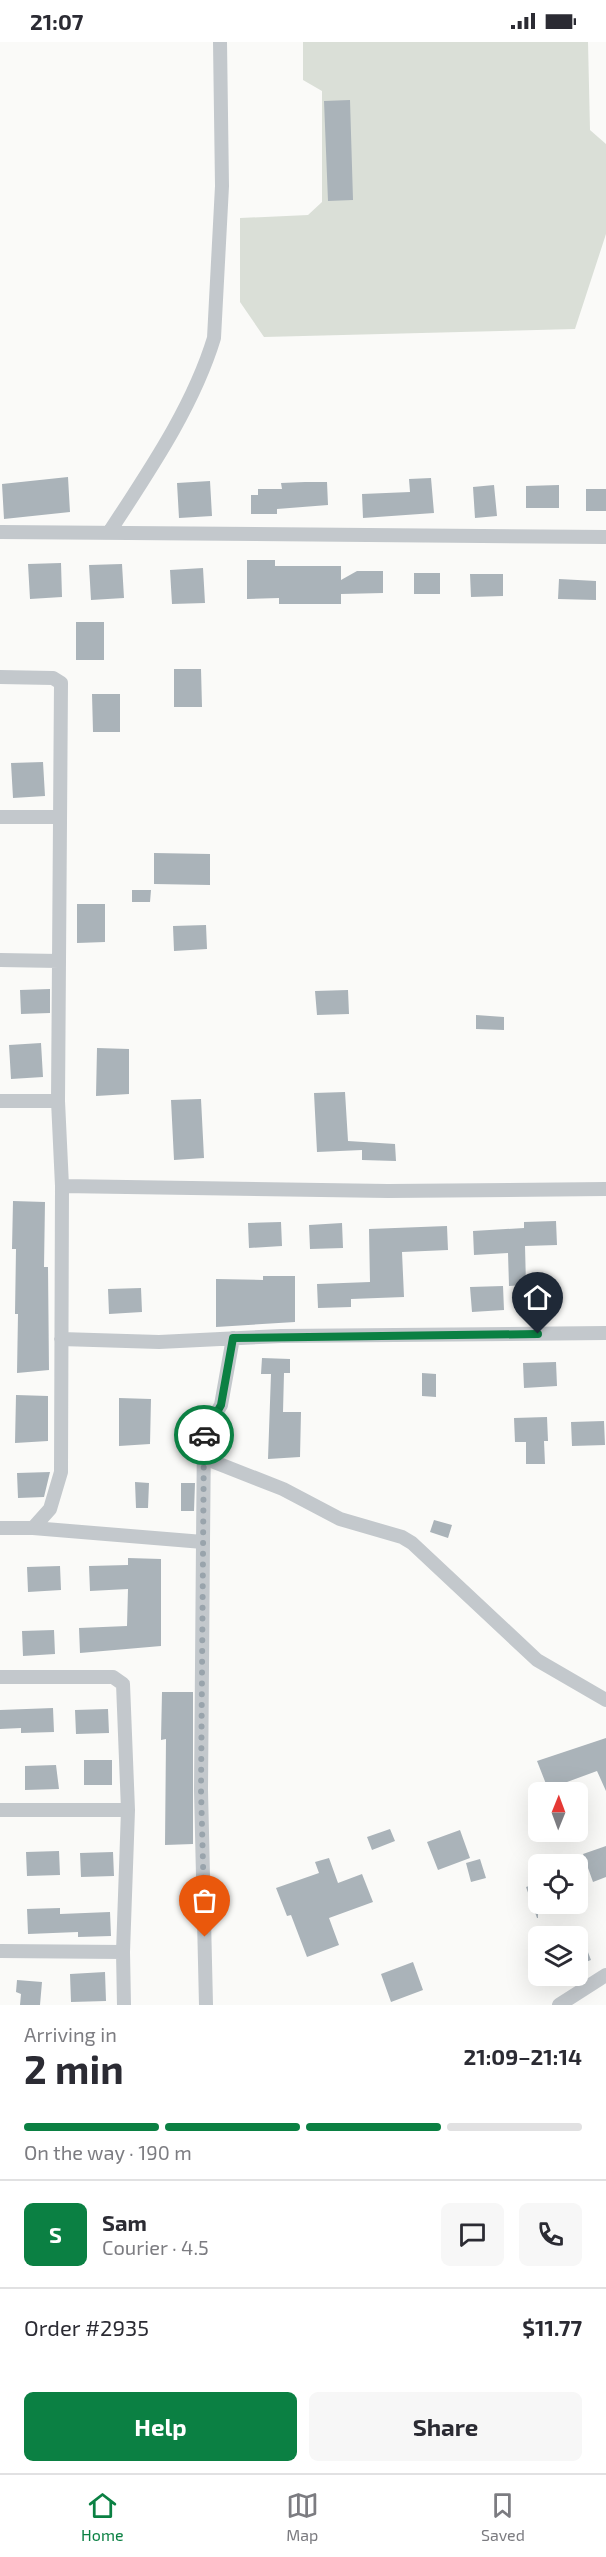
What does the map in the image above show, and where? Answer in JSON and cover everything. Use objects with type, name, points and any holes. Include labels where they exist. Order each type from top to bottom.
[{"type":"street","points":[[110,531],[154,464],[208,358],[214,338],[217,318],[217,261],[222,186],[220,42]]},
{"type":"street","points":[[0,532],[110,531],[606,537]]},
{"type":"street","points":[[0,677],[53,678],[62,682],[58,1101],[62,1186],[60,1478],[50,1509],[33,1528]]},
{"type":"street","points":[[0,817],[60,818]]},
{"type":"street","points":[[0,960],[59,961]]},
{"type":"street","points":[[0,1101],[58,1101]]},
{"type":"street","points":[[62,1186],[388,1191],[606,1189]]},
{"type":"street","points":[[61,1339],[159,1342],[233,1338],[606,1333]]},
{"type":"street","points":[[206,2005],[201,1790],[204,1434],[221,1405],[233,1338]]},
{"type":"street","points":[[204,1458],[282,1489],[340,1519],[402,1537],[412,1543],[537,1660],[606,1700]]},
{"type":"street","points":[[0,1528],[33,1528],[203,1542]]},
{"type":"street","points":[[0,1677],[120,1679],[123,1683],[128,1810],[123,1952],[124,2005]]},
{"type":"street","points":[[0,1810],[128,1810]]},
{"type":"street","points":[[0,1951],[123,1952]]},
{"type":"street","points":[[559,2005],[606,1974]]},
{"type":"shaded area","points":[[303,42],[588,42],[590,130],[606,144],[606,234],[575,329],[264,337],[240,302],[240,218],[308,215],[322,202],[322,91],[303,80]]},
{"type":"building","points":[[350,100],[353,200],[328,201],[324,101]]},
{"type":"building","points":[[68,477],[70,512],[4,519],[2,484]]},
{"type":"building","points":[[431,478],[434,513],[363,518],[362,494],[410,492],[409,479]]},
{"type":"building","points":[[210,481],[212,516],[179,518],[177,483]]},
{"type":"building","points":[[327,482],[328,505],[277,509],[277,514],[251,514],[251,495],[258,495],[258,489],[282,489],[281,483]]},
{"type":"building","points":[[494,485],[497,516],[475,518],[473,487]]},
{"type":"building","points":[[559,485],[559,508],[526,508],[526,486]]},
{"type":"building","points":[[586,489],[606,489],[606,511],[586,511]]},
{"type":"building","points":[[247,560],[275,560],[275,566],[341,566],[341,580],[357,571],[383,571],[383,593],[341,594],[341,604],[279,604],[279,598],[247,599]]},
{"type":"building","points":[[61,563],[62,597],[30,599],[28,564]]},
{"type":"building","points":[[122,564],[124,598],[91,600],[89,565]]},
{"type":"building","points":[[203,568],[205,603],[172,604],[170,570]]},
{"type":"building","points":[[414,573],[440,573],[440,594],[414,594]]},
{"type":"building","points":[[470,574],[503,574],[503,596],[471,597]]},
{"type":"building","points":[[559,579],[596,581],[596,600],[558,599]]},
{"type":"building","points":[[76,622],[104,622],[104,660],[76,660]]},
{"type":"building","points":[[174,669],[201,669],[202,707],[174,707]]},
{"type":"building","points":[[92,694],[120,694],[120,732],[93,732]]},
{"type":"building","points":[[43,762],[45,796],[13,798],[11,763]]},
{"type":"building","points":[[154,853],[210,854],[210,885],[154,884]]},
{"type":"building","points":[[132,890],[151,890],[150,902],[132,902]]},
{"type":"building","points":[[77,904],[105,904],[105,942],[77,943]]},
{"type":"building","points":[[206,925],[207,949],[174,951],[173,926]]},
{"type":"building","points":[[50,989],[50,1013],[21,1014],[20,990]]},
{"type":"building","points":[[348,990],[349,1014],[317,1015],[315,991]]},
{"type":"building","points":[[476,1015],[504,1017],[504,1030],[476,1029]]},
{"type":"building","points":[[41,1043],[43,1077],[11,1079],[9,1045]]},
{"type":"building","points":[[97,1048],[129,1049],[129,1094],[96,1096]]},
{"type":"building","points":[[345,1092],[348,1141],[395,1144],[396,1161],[362,1160],[362,1150],[317,1152],[314,1093]]},
{"type":"building","points":[[201,1099],[204,1158],[174,1160],[171,1100]]},
{"type":"building","points":[[13,1201],[45,1202],[44,1267],[48,1267],[49,1370],[17,1373],[18,1314],[15,1314],[16,1249],[12,1249]]},
{"type":"building","points":[[556,1221],[557,1245],[525,1246],[526,1285],[509,1286],[508,1253],[474,1255],[473,1231],[524,1228],[524,1222]]},
{"type":"building","points":[[281,1222],[282,1246],[249,1248],[248,1223]]},
{"type":"building","points":[[342,1223],[343,1248],[310,1249],[309,1225]]},
{"type":"building","points":[[447,1226],[448,1250],[402,1252],[404,1297],[351,1299],[351,1307],[318,1308],[317,1284],[370,1282],[369,1229]]},
{"type":"building","points":[[263,1276],[295,1276],[295,1322],[216,1327],[216,1279],[263,1280]]},
{"type":"building","points":[[503,1286],[504,1310],[472,1312],[470,1287]]},
{"type":"building","points":[[141,1288],[142,1312],[109,1314],[108,1289]]},
{"type":"building","points":[[262,1358],[290,1359],[290,1373],[284,1373],[283,1412],[301,1412],[300,1457],[268,1459],[271,1374],[261,1374]]},
{"type":"building","points":[[556,1362],[557,1386],[524,1388],[523,1363]]},
{"type":"building","points":[[422,1373],[436,1374],[436,1397],[422,1396]]},
{"type":"building","points":[[16,1395],[48,1396],[48,1441],[15,1443]]},
{"type":"building","points":[[119,1398],[151,1399],[150,1444],[119,1446]]},
{"type":"building","points":[[547,1417],[548,1441],[544,1441],[545,1464],[526,1464],[526,1442],[515,1442],[514,1418]]},
{"type":"building","points":[[604,1421],[605,1445],[572,1446],[571,1422]]},
{"type":"building","points":[[50,1472],[44,1497],[18,1498],[17,1473]]},
{"type":"building","points":[[135,1482],[149,1483],[148,1508],[136,1508]]},
{"type":"building","points":[[181,1483],[195,1483],[194,1511],[181,1511]]},
{"type":"building","points":[[434,1520],[452,1525],[448,1538],[430,1532]]},
{"type":"building","points":[[128,1558],[161,1559],[161,1646],[80,1653],[79,1628],[127,1626],[128,1589],[90,1591],[89,1566],[128,1565]]},
{"type":"building","points":[[60,1566],[61,1590],[28,1592],[27,1567]]},
{"type":"building","points":[[54,1630],[55,1654],[23,1656],[22,1631]]},
{"type":"building","points":[[162,1692],[193,1692],[193,1844],[165,1845],[166,1739],[161,1740]]},
{"type":"building","points":[[53,1708],[54,1732],[21,1733],[21,1728],[0,1729],[0,1710]]},
{"type":"building","points":[[108,1709],[109,1733],[76,1734],[75,1710]]},
{"type":"building","points":[[606,1738],[606,1791],[597,1771],[567,1782],[545,1782],[537,1761]]},
{"type":"building","points":[[84,1760],[112,1760],[112,1785],[84,1785]]},
{"type":"building","points":[[56,1765],[59,1789],[25,1790],[25,1766]]},
{"type":"building","points":[[390,1829],[395,1841],[372,1850],[367,1837]]},
{"type":"building","points":[[460,1830],[470,1858],[438,1870],[427,1842]]},
{"type":"building","points":[[606,1846],[606,1877],[593,1882],[588,1868],[588,1854],[583,1854]]},
{"type":"building","points":[[59,1851],[60,1875],[27,1876],[26,1852]]},
{"type":"building","points":[[113,1852],[114,1876],[81,1877],[80,1853]]},
{"type":"building","points":[[329,1858],[338,1883],[362,1874],[373,1902],[329,1918],[339,1945],[307,1957],[291,1915],[287,1916],[276,1888],[319,1873],[315,1862]]},
{"type":"building","points":[[480,1859],[486,1878],[471,1882],[466,1863]]},
{"type":"building","points":[[60,1908],[60,1914],[110,1912],[111,1936],[78,1937],[78,1932],[28,1934],[27,1909]]},
{"type":"building","points":[[413,1962],[423,1990],[391,2002],[381,1974]]},
{"type":"building","points":[[105,1972],[106,2001],[71,2002],[70,1974]]},
{"type":"building","points":[[17,1980],[42,1982],[40,2005],[20,2005],[21,1994],[16,1992]]},
{"type":"way so far","points":[[204,1435],[201,1790],[205,1937]]},
{"type":"route","points":[[204,1435],[221,1405],[225,1392],[233,1338],[538,1334]]}]
